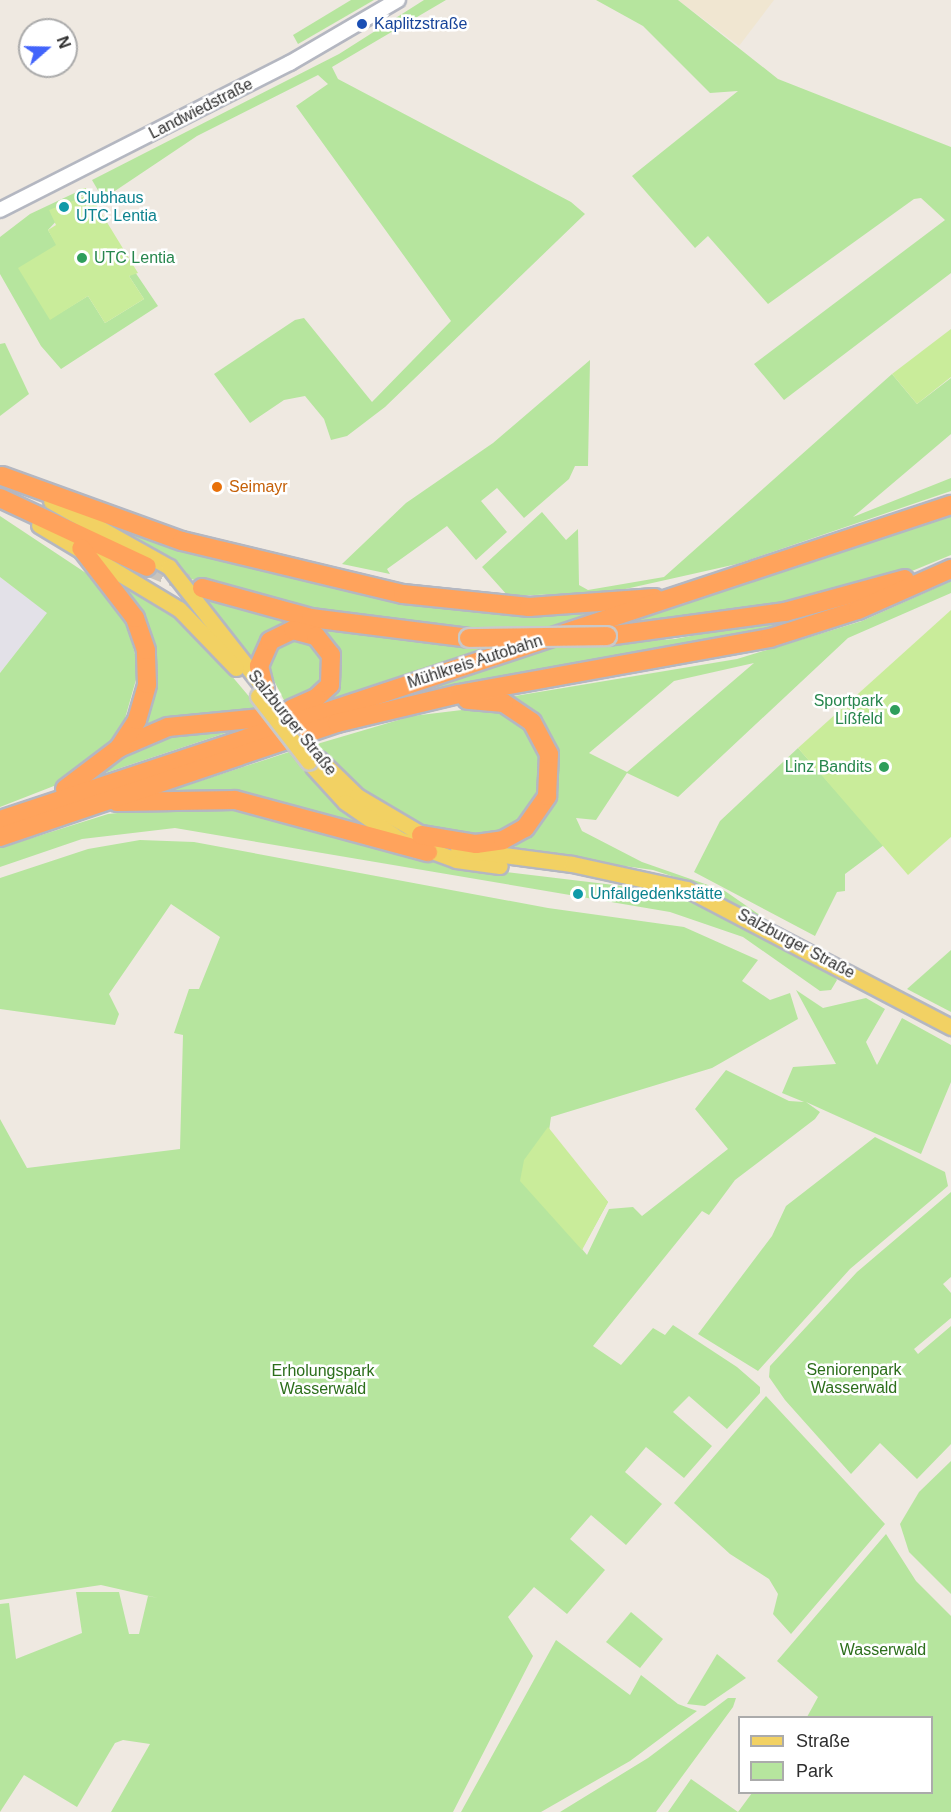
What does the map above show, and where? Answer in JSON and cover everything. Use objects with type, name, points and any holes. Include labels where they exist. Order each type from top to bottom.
[{"type":"highway","points":[[1,475],[182,541],[393,592],[529,607],[675,597]]},
{"type":"highway","points":[[0,498],[147,567]]},
{"type":"highway","name":"Mühlkreis Autobahn","points":[[0,837],[47,811],[951,504]]},
{"type":"highway","points":[[81,548],[126,603],[146,650],[144,701],[119,748]]},
{"type":"highway","points":[[202,588],[311,618],[469,638],[607,636],[806,608],[868,592],[951,560]]},
{"type":"highway","name":"Mühlkreis Autobahn","points":[[0,820],[47,811],[383,711],[770,638],[858,610],[951,569]]},
{"type":"highway","points":[[47,811],[119,748],[168,727],[242,724],[306,704],[325,691],[331,678],[331,655],[323,641],[303,630],[275,636],[261,657],[264,693]]},
{"type":"highway","points":[[47,811],[117,802],[235,800],[424,843],[486,844],[511,837],[532,821],[547,796],[550,765],[545,743],[526,716],[496,702],[451,702],[318,736],[117,802]]},
{"type":"main road","name":"Landwiedstraße","points":[[0,210],[303,56],[398,0]]},
{"type":"main road","name":"Salzburger Straße","points":[[1,475],[162,561],[314,761],[360,815],[479,864],[635,875],[713,901],[951,1027]]},
{"type":"main road","name":"Salzburger Straße","points":[[0,503],[81,548],[179,609],[264,693]]},
{"type":"shaded area","points":[[678,0],[774,0],[739,46]]},
{"type":"shaded area","points":[[0,577],[48,613],[0,673]]},
{"type":"green space","points":[[351,0],[374,0],[298,44],[293,35]]},
{"type":"green space","points":[[424,0],[446,0],[332,67],[338,79],[571,202],[585,214],[385,407],[347,436],[331,440],[324,419],[305,396],[284,400],[250,423],[214,374],[295,320],[304,318],[372,402],[451,321],[296,106],[328,84],[318,75],[197,136],[103,199],[92,180],[339,54]]},
{"type":"green space","points":[[596,0],[678,0],[778,79],[951,147],[951,273],[784,400],[754,364],[945,220],[921,198],[914,199],[768,304],[708,236],[695,248],[632,176],[738,91],[710,93],[643,26]]},
{"type":"green space","name":"UTC Lentia","points":[[86,188],[138,273],[129,276],[144,299],[105,323],[88,296],[50,320],[18,268],[56,245],[48,230],[56,225],[49,210],[83,197],[86,191],[78,189]]},
{"type":"green space","points":[[83,189],[86,195],[79,196],[48,230],[57,245],[50,319],[88,296],[105,323],[144,299],[129,276],[135,272],[158,306],[61,369],[41,346],[0,274],[0,237],[30,214]]},
{"type":"green space","points":[[951,329],[951,377],[917,404],[892,374]]},
{"type":"green space","points":[[5,343],[29,394],[0,416],[0,344]]},
{"type":"green space","points":[[590,360],[588,466],[575,466],[569,479],[524,518],[497,488],[481,501],[507,532],[476,560],[447,526],[387,569],[390,574],[342,564],[406,503],[493,443]]},
{"type":"green space","points":[[892,374],[917,404],[951,378],[951,434],[853,517],[951,478],[951,491],[737,564],[612,592],[508,596],[482,567],[542,512],[566,540],[578,529],[579,585],[588,590],[664,577]]},
{"type":"green space","points":[[81,512],[310,581],[603,609],[524,635],[389,626],[261,601],[188,578],[137,540]]},
{"type":"green space","points":[[951,513],[951,555],[885,582],[826,599],[611,627]]},
{"type":"green space","points":[[0,516],[98,581],[123,610],[139,669],[124,722],[95,761],[59,784],[0,807],[0,673],[47,613],[0,577]]},
{"type":"green space","points":[[93,560],[182,617],[263,713],[134,735],[151,655]]},
{"type":"green space","points":[[951,581],[951,593],[848,638],[678,797],[627,773],[596,820],[576,818],[582,831],[642,862],[725,891],[767,920],[696,884],[653,870],[516,851],[514,840],[555,776],[509,697],[737,659],[862,621]],"holes":[[[754,663],[627,772],[589,753],[674,681]]]},
{"type":"green space","points":[[196,590],[309,625],[250,658]]},
{"type":"green space","points":[[857,604],[788,628],[381,706],[538,648],[675,639]]},
{"type":"green space","name":"Sportpark Lißfeld","points":[[951,610],[951,837],[908,875],[798,748]]},
{"type":"green space","points":[[309,625],[487,647],[319,703],[337,684],[338,653]]},
{"type":"green space","points":[[304,637],[322,653],[326,670],[319,691],[287,706],[267,667],[274,646]]},
{"type":"green space","points":[[487,707],[525,726],[542,760],[538,795],[518,821],[498,832],[475,837],[416,824],[362,792],[317,744],[412,716]]},
{"type":"green space","points":[[241,728],[87,779],[127,749],[160,734]]},
{"type":"green space","points":[[798,748],[884,845],[845,874],[845,891],[837,892],[815,936],[694,872],[720,821]]},
{"type":"green space","points":[[292,751],[374,831],[157,795]]},
{"type":"green space","points":[[164,808],[242,809],[482,869],[664,891],[723,914],[830,970],[837,980],[831,990],[820,991],[743,937],[670,912],[175,828],[82,839],[0,867],[0,848],[108,814]]},
{"type":"green space","name":"Erholungspark Wasserwald","points":[[140,840],[194,842],[548,908],[684,927],[758,960],[742,981],[770,1000],[790,993],[798,1019],[712,1068],[551,1117],[549,1131],[608,1202],[582,1249],[587,1255],[609,1209],[633,1207],[642,1216],[728,1149],[695,1109],[726,1070],[789,1101],[804,1102],[782,1093],[793,1067],[836,1064],[796,990],[823,1008],[866,998],[885,1009],[866,1042],[877,1065],[902,1018],[951,1045],[951,1082],[921,1154],[806,1102],[820,1112],[815,1119],[735,1180],[709,1215],[702,1211],[593,1346],[621,1365],[653,1328],[665,1335],[673,1325],[737,1367],[760,1387],[760,1393],[727,1429],[689,1396],[673,1412],[712,1446],[684,1478],[646,1447],[625,1472],[662,1504],[626,1545],[591,1515],[570,1539],[605,1570],[567,1614],[534,1587],[508,1617],[533,1656],[453,1812],[111,1812],[150,1744],[123,1740],[115,1743],[77,1807],[24,1775],[0,1812],[0,1604],[9,1603],[16,1659],[82,1633],[76,1592],[119,1592],[129,1634],[139,1634],[148,1596],[158,1598],[101,1585],[0,1600],[0,1119],[27,1168],[180,1149],[183,1035],[174,1033],[189,989],[199,989],[220,937],[171,904],[109,994],[119,1014],[115,1025],[0,1009],[0,878],[88,849]]},
{"type":"green space","points":[[951,950],[951,1012],[907,989]]},
{"type":"green space","points":[[548,1127],[608,1202],[582,1250],[520,1181],[524,1160]]},
{"type":"green space","points":[[875,1137],[945,1172],[948,1186],[850,1269],[758,1371],[698,1334],[772,1236],[786,1206]]},
{"type":"green space","name":"Seniorenpark Wasserwald","points":[[951,1192],[951,1277],[943,1284],[951,1293],[951,1318],[914,1349],[918,1354],[951,1326],[951,1444],[917,1479],[880,1443],[851,1474],[785,1400],[769,1377],[770,1366],[857,1272]]},
{"type":"green space","points":[[766,1396],[885,1524],[791,1634],[773,1614],[778,1594],[769,1579],[730,1554],[674,1503]]},
{"type":"green space","points":[[951,1461],[951,1594],[909,1552],[900,1524],[919,1492]]},
{"type":"green space","name":"Wasserwald","points":[[886,1534],[916,1581],[951,1616],[951,1812],[738,1812],[751,1794],[933,1794],[933,1716],[808,1716],[818,1697],[777,1661]]},
{"type":"green space","points":[[631,1612],[663,1639],[640,1668],[606,1642]]},
{"type":"green space","points":[[556,1640],[630,1695],[641,1675],[678,1704],[697,1711],[630,1761],[541,1812],[461,1812]]},
{"type":"green space","points":[[717,1654],[746,1678],[705,1706],[687,1704]]},
{"type":"green space","points":[[728,1698],[736,1698],[733,1707],[656,1812],[560,1812],[648,1758]]},
{"type":"green space","points":[[691,1779],[738,1812],[668,1812]]},
{"type":"tunnel","points":[[147,567],[187,583]]},
{"type":"place","name":"Kaplitzstraße","points":[[362,24]]},
{"type":"place","name":"Clubhaus UTC Lentia","points":[[64,207]]},
{"type":"place","name":"UTC Lentia","points":[[82,258]]},
{"type":"place","name":"Seimayr","points":[[217,487]]},
{"type":"place","name":"Sportpark Lißfeld","points":[[895,710]]},
{"type":"place","name":"Linz Bandits","points":[[884,767]]},
{"type":"place","name":"Unfallgedenkstätte","points":[[578,894]]}]
